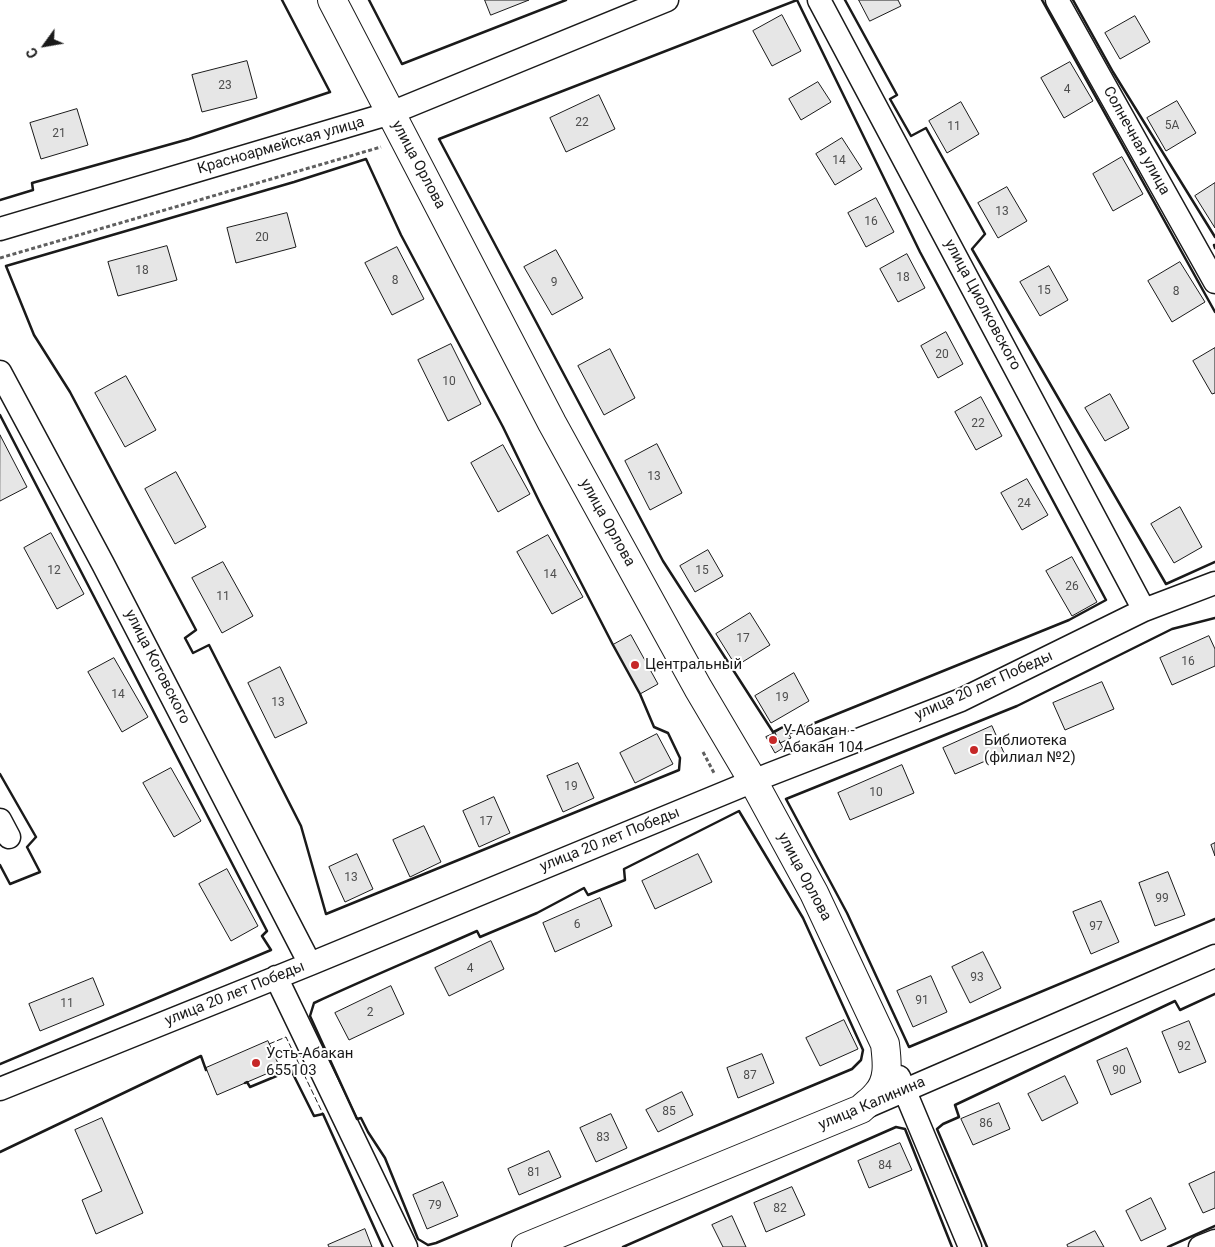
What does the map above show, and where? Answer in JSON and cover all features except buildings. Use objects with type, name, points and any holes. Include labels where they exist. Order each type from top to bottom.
[{"type":"main road","name":"улица Орлова","points":[[332,0],[552,422],[698,688],[753,782],[814,893],[885,1044]]},
{"type":"main road","points":[[861,1109],[878,1093],[885,1079],[887,1067],[885,1044]]},
{"type":"main road","name":"улица Калинина","points":[[526,1247],[861,1109]]},
{"type":"street","name":"Красноармейская улица","points":[[0,229],[391,113],[667,0]]},
{"type":"street","name":"улица Циолковского","points":[[819,0],[1144,610]]},
{"type":"street","name":"Солнечная улица","points":[[1057,0],[1215,282]]},
{"type":"street","name":"улица Котовского","points":[[0,372],[103,564],[310,964]]},
{"type":"street","name":"улица 20 лет Победы","points":[[0,1089],[753,782],[961,700],[1144,610],[1215,583]]},
{"type":"street","name":"улица Калинина","points":[[861,1109],[1215,956]]},
{"type":"street","points":[[276,977],[406,1247]]},
{"type":"street","points":[[885,1044],[970,1247]]},
{"type":"street","points":[[1200,1247],[1215,1241]]},
{"type":"path","points":[[0,258],[381,147]]},
{"type":"fence","points":[[269,1044],[286,1037],[323,1114]]},
{"type":"wall","points":[[0,200],[33,190],[32,183],[189,139],[330,92],[282,0]]},
{"type":"wall","points":[[369,0],[402,64],[566,0]]},
{"type":"wall","points":[[797,0],[920,252],[1106,600],[1069,620],[790,733],[785,726],[773,732],[663,561],[439,139],[797,0]]},
{"type":"wall","points":[[845,0],[897,95],[890,99],[911,136],[926,128],[985,234],[972,249],[1166,584],[1215,562]]},
{"type":"wall","points":[[1042,0],[1215,312]]},
{"type":"wall","points":[[1073,0],[1113,72],[1215,237]]},
{"type":"wall","points":[[366,159],[401,235],[503,427],[539,501],[640,694],[654,727],[668,733],[680,758],[679,770],[326,914],[301,826],[209,645],[193,653],[185,638],[196,630],[70,392],[34,335],[6,266],[294,182],[366,159]]},
{"type":"wall","points":[[1215,245],[1215,248]]},
{"type":"wall","points":[[0,415],[267,931],[262,936],[271,950],[0,1064]]},
{"type":"wall","points":[[1215,618],[1172,629],[1017,706],[786,799],[847,913],[909,1047],[1215,919]]},
{"type":"wall","points":[[0,774],[36,837],[27,847],[40,872],[10,884],[0,865]]},
{"type":"wall","points":[[739,811],[803,918],[863,1050],[861,1060],[852,1069],[436,1243],[428,1245],[418,1239],[385,1158],[361,1118],[357,1119],[310,1016],[314,1003],[477,931],[480,937],[537,913],[584,888],[588,895],[625,880],[624,869],[739,811]]},
{"type":"wall","points":[[987,1247],[937,1129],[943,1124],[959,1117],[955,1105],[1175,1001],[1180,1010],[1215,994]]},
{"type":"wall","points":[[0,1152],[201,1056],[206,1070]]},
{"type":"wall","points":[[245,1083],[247,1082],[250,1087],[291,1070],[314,1116],[323,1114],[383,1247]]},
{"type":"wall","points":[[623,1247],[896,1127],[905,1129],[952,1247]]},
{"type":"wall","points":[[1168,1247],[1215,1226]]},
{"type":"place","name":"Центральный","points":[[635,665]]},
{"type":"place","name":"У-Абакан - Абакан 104","points":[[773,740]]},
{"type":"place","name":"Библиотека (филиал №2)","points":[[974,750]]},
{"type":"place","name":"Усть-Абакан 655103","points":[[256,1063]]}]
